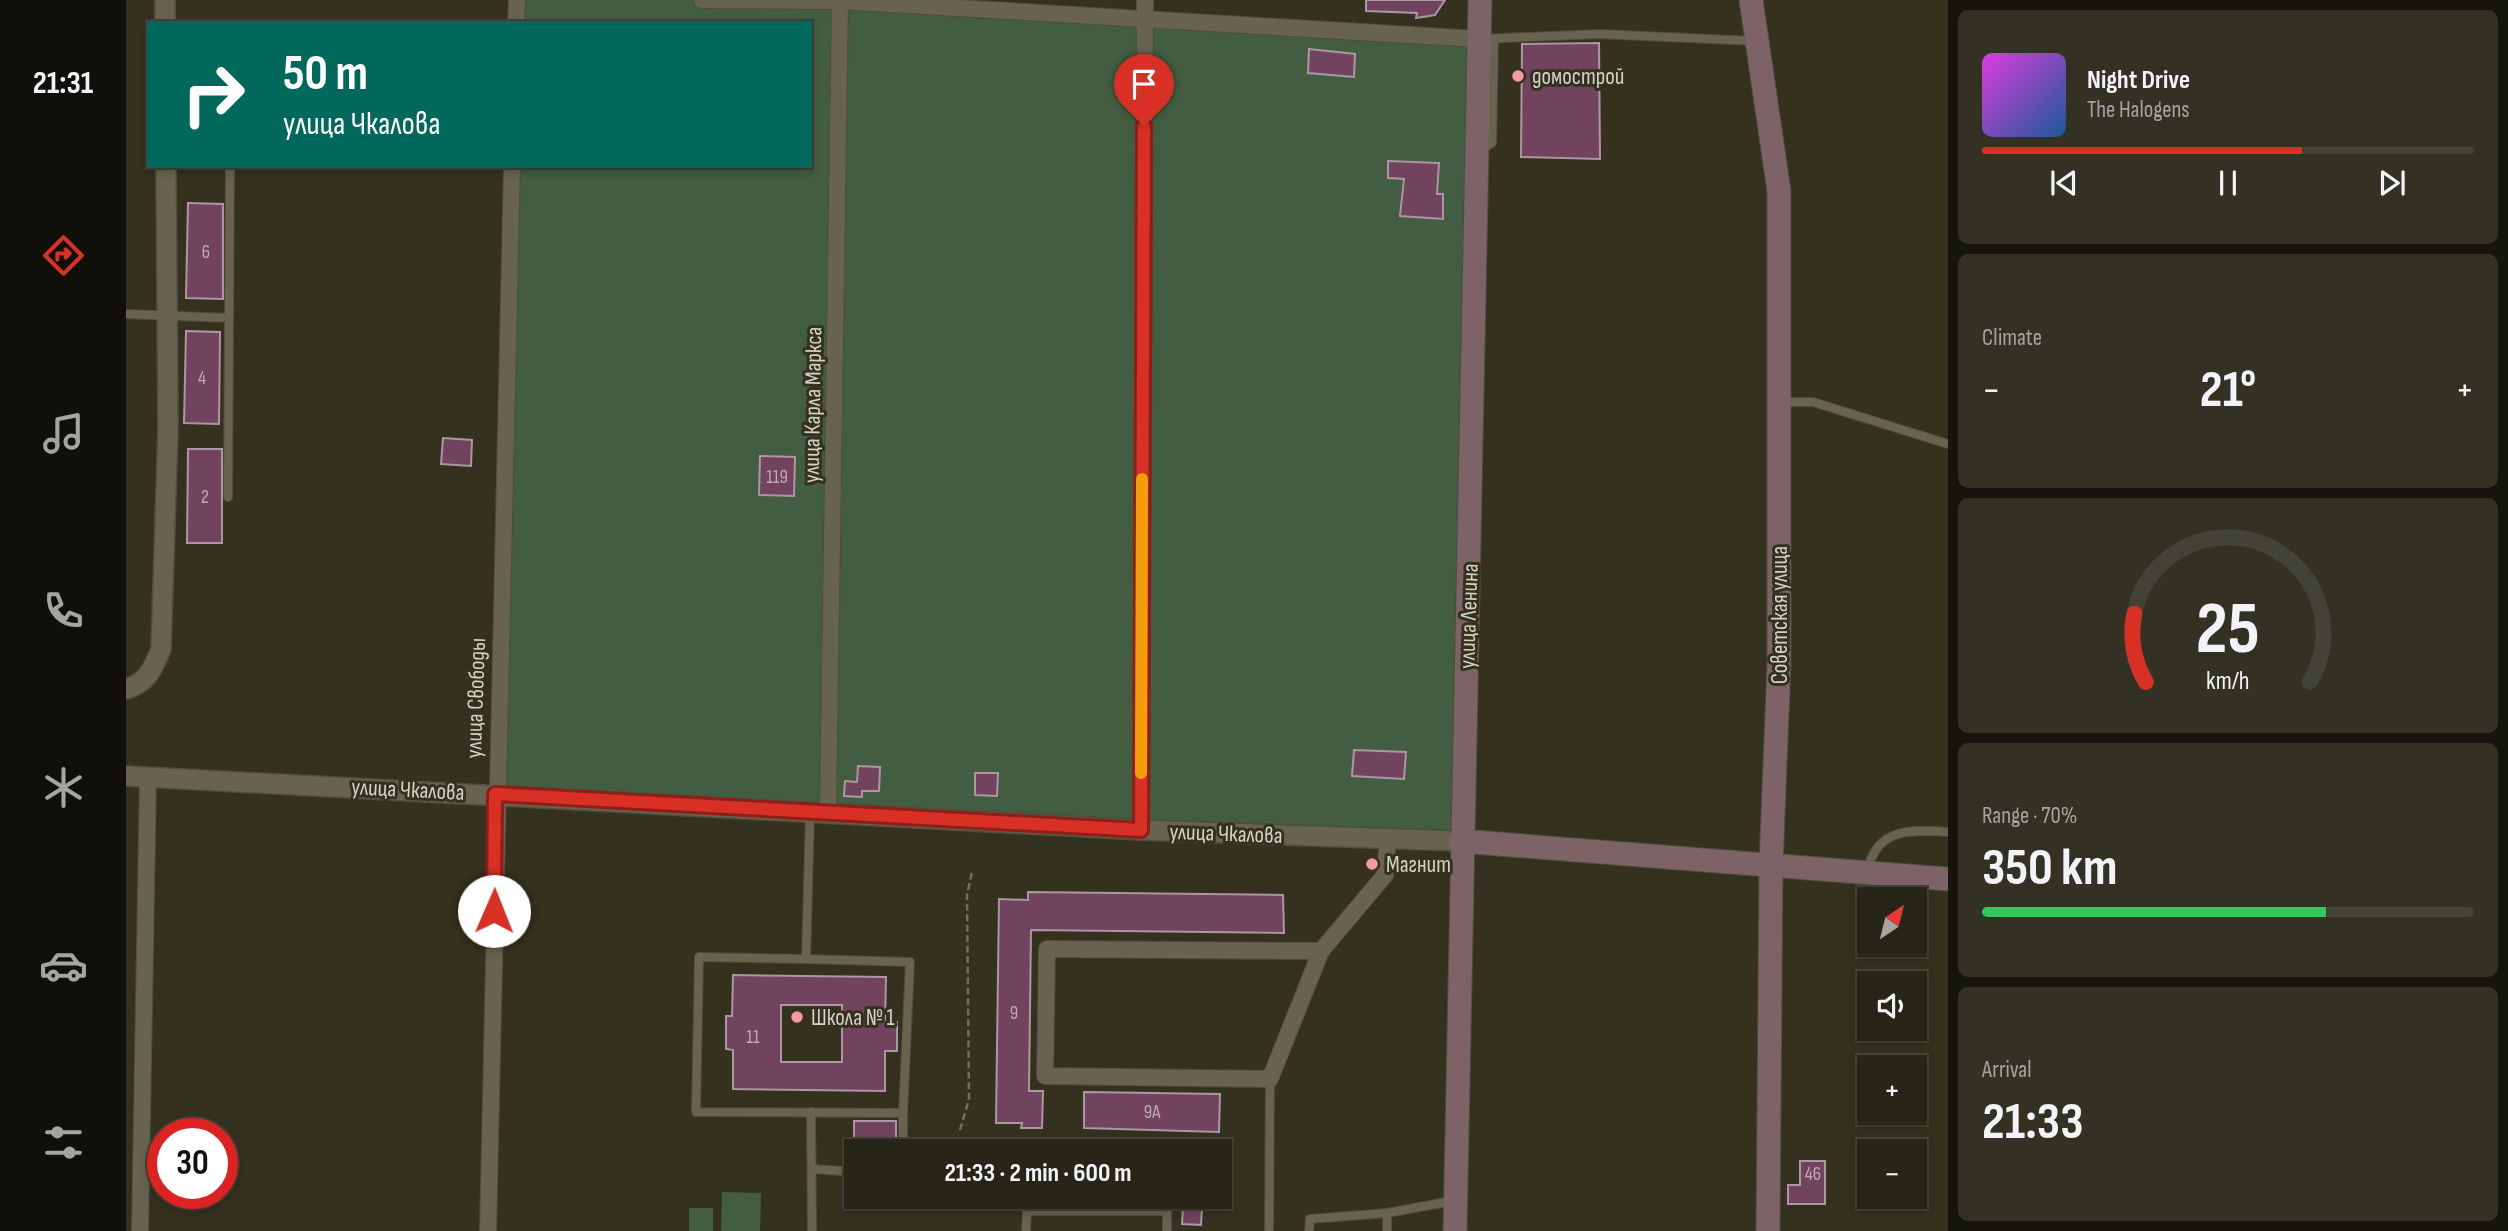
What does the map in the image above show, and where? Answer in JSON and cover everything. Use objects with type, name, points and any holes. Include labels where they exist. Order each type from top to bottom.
[{"type":"main road","name":"улица Ленина","points":[[1455,1231],[1460,841],[1468,627],[1477,153],[1486,39],[1480,0]]},
{"type":"main road","name":"Советская улица","points":[[1751,0],[1779,191],[1779,664],[1771,864],[1768,1231]]},
{"type":"main road","name":"улица Чкалова","points":[[1460,841],[1771,864],[1866,875],[1948,879]]},
{"type":"street","points":[[165,0],[165,21]]},
{"type":"street","points":[[516,21],[517,0]]},
{"type":"street","points":[[702,0],[841,1],[1486,39]]},
{"type":"street","points":[[1141,830],[1145,0]]},
{"type":"street","name":"улица Карла Маркса","points":[[819,811],[841,1]]},
{"type":"street","points":[[126,690],[140,685],[152,670],[160,649],[167,429],[166,168]]},
{"type":"street","name":"улица Свободы","points":[[488,1231],[495,794],[512,168]]},
{"type":"street","name":"улица Чкалова","points":[[126,776],[1141,830],[1460,841]]},
{"type":"street","points":[[140,1231],[148,777]]},
{"type":"street","points":[[1321,951],[1046,949],[1045,1076],[1270,1080],[1321,951],[1385,875],[1388,839]]},
{"type":"lane","points":[[1486,39],[1599,34],[1756,41]]},
{"type":"lane","points":[[228,497],[230,168]]},
{"type":"lane","points":[[126,314],[229,318]]},
{"type":"lane","points":[[1780,402],[1813,402],[1948,444]]},
{"type":"lane","points":[[806,960],[819,811]]},
{"type":"lane","points":[[1866,875],[1872,851],[1882,840],[1918,831],[1948,832]]},
{"type":"lane","points":[[903,1113],[696,1112],[699,957],[910,962],[903,1139]]},
{"type":"lane","points":[[1269,1231],[1270,1080]]},
{"type":"lane","points":[[811,1112],[812,1231]]},
{"type":"lane","points":[[813,1169],[844,1171]]},
{"type":"lane","points":[[1309,1231],[1310,1219],[1387,1213],[1455,1200]]},
{"type":"lane","points":[[1026,1231],[1027,1211],[1167,1211],[1167,1231]]},
{"type":"lane","points":[[1387,1213],[1387,1231]]},
{"type":"path","points":[[960,1130],[969,1100],[967,895],[972,872]]},
{"type":"green space","points":[[517,0],[840,0],[1478,39],[1460,841],[495,794],[512,168],[812,168],[812,21],[516,21]]},
{"type":"green space","points":[[722,1192],[761,1193],[760,1231],[721,1231]]},
{"type":"green space","points":[[689,1208],[713,1208],[713,1231],[689,1231]]},
{"type":"building","points":[[1366,0],[1445,0],[1435,15],[1416,18],[1417,13],[1366,11]]},
{"type":"building","points":[[1599,43],[1600,159],[1521,157],[1522,44]]},
{"type":"building","points":[[1309,49],[1355,54],[1354,77],[1308,73]]},
{"type":"building","points":[[1388,161],[1439,163],[1437,194],[1443,194],[1443,219],[1400,216],[1404,179],[1388,178]]},
{"type":"building","points":[[188,203],[223,204],[223,299],[186,298]]},
{"type":"building","points":[[186,331],[220,332],[219,424],[184,423]]},
{"type":"building","points":[[443,438],[472,440],[471,466],[441,464]]},
{"type":"building","points":[[188,449],[222,449],[222,543],[187,543]]},
{"type":"building","points":[[760,456],[795,457],[794,496],[759,495]]},
{"type":"building","points":[[1354,750],[1406,752],[1404,779],[1352,776]]},
{"type":"building","points":[[858,766],[880,767],[879,791],[862,791],[862,797],[844,796],[845,781],[857,782]]},
{"type":"building","points":[[975,773],[998,773],[997,796],[975,795]]},
{"type":"building","points":[[1028,892],[1283,895],[1284,933],[1031,930],[1029,1091],[1043,1091],[1042,1128],[1021,1128],[1022,1123],[996,1123],[999,899],[1028,900]]},
{"type":"building","points":[[733,975],[886,977],[885,1022],[897,1022],[897,1051],[885,1051],[885,1091],[733,1089],[733,1050],[726,1049],[726,1016],[732,1016]],"holes":[[[781,1005],[842,1005],[842,1062],[781,1062]]]},
{"type":"building","points":[[1084,1092],[1220,1094],[1219,1132],[1084,1128]]},
{"type":"building","points":[[854,1121],[896,1121],[896,1139],[854,1139]]},
{"type":"building","points":[[1800,1161],[1825,1161],[1825,1204],[1788,1204],[1788,1185],[1800,1185]]},
{"type":"building","points":[[1183,1209],[1202,1209],[1201,1225],[1182,1224]]},
{"type":"slow traffic","points":[[1141,773],[1142,479]]},
{"type":"place","name":"домострой","points":[[1518,76]]},
{"type":"place","name":"Магнит","points":[[1372,864]]},
{"type":"place","name":"Школа № 1","points":[[797,1017]]},
{"type":"route","points":[[494,911],[495,794],[1141,830],[1144,126]]}]
